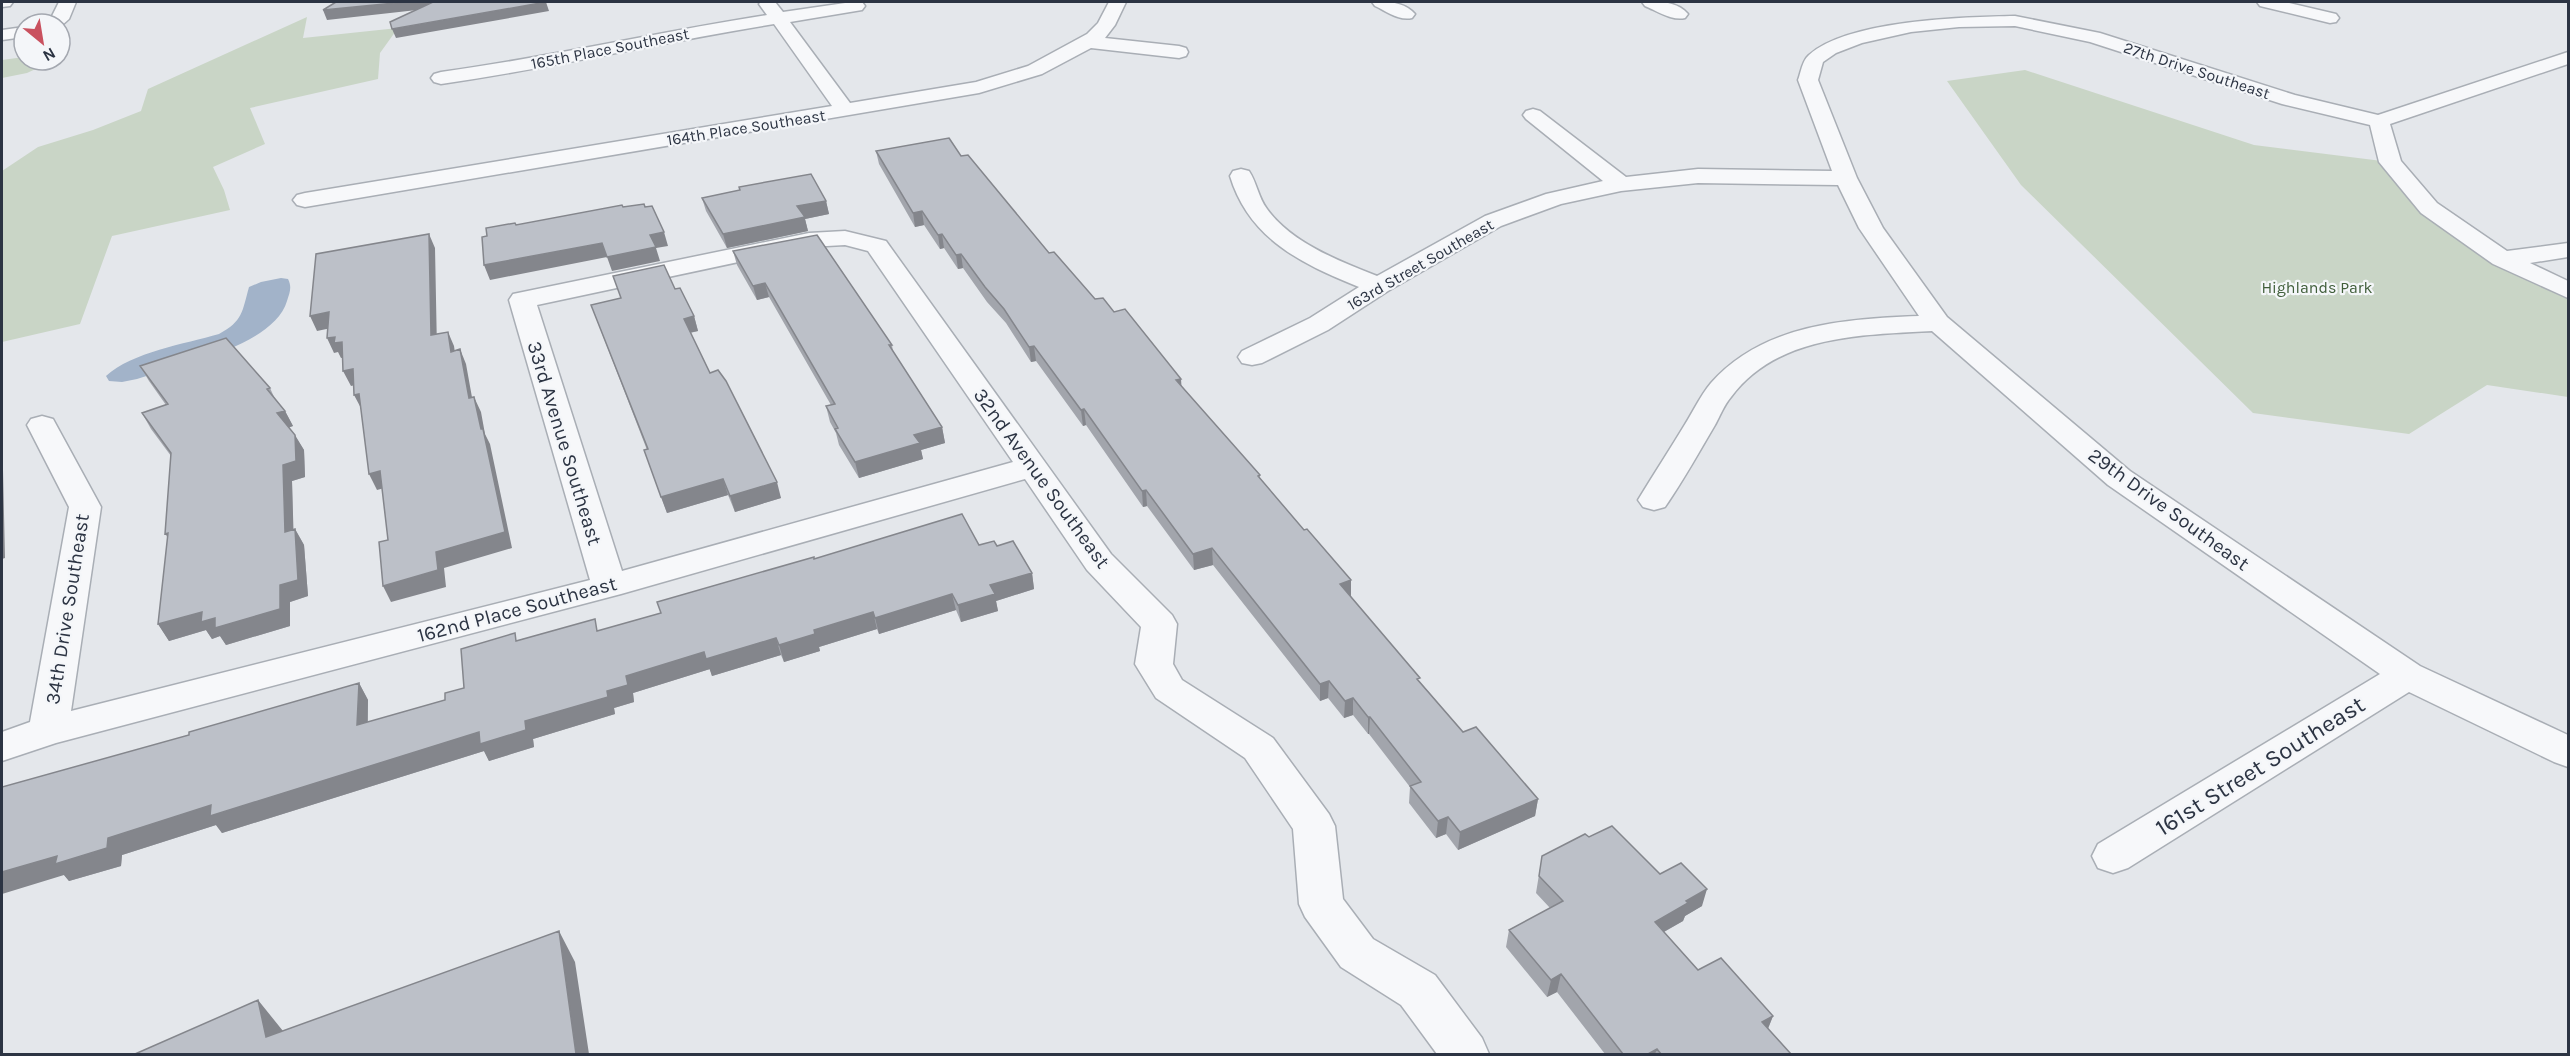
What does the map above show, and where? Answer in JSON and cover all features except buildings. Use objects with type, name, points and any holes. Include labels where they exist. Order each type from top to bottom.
[{"type":"street","points":[[761,2],[768,4],[779,18],[845,110]]},
{"type":"street","name":"164th Place Southeast","points":[[305,200],[979,87],[1035,70],[1098,36],[1111,18],[1117,2]]},
{"type":"street","points":[[1381,2],[1406,14]]},
{"type":"street","points":[[1651,2],[1679,14]]},
{"type":"street","points":[[2266,2],[2330,18]]},
{"type":"street","name":"165th Place Southeast","points":[[441,78],[524,66],[692,32],[856,6]]},
{"type":"street","name":"27th Drive Southeast","points":[[1819,111],[1808,80],[1814,60],[1829,49],[1857,39],[1911,27],[1959,22],[2015,21],[2094,37],[2289,100],[2379,121]]},
{"type":"street","points":[[1088,42],[1179,52]]},
{"type":"street","points":[[2568,58],[2379,121],[2390,162],[2429,208],[2502,259],[2568,290]]},
{"type":"street","name":"29th Drive Southeast","points":[[1819,111],[1846,178],[1871,228],[1899,271],[1938,323],[2119,478],[2408,675],[2568,752]]},
{"type":"street","points":[[1533,115],[1621,184]]},
{"type":"street","points":[[1241,176],[1243,191],[1265,221],[1297,248],[1331,267],[1379,286]]},
{"type":"street","name":"163rd Street Southeast","points":[[1252,357],[1318,324],[1379,286],[1493,221],[1554,199],[1621,184],[1698,176],[1846,178]]},
{"type":"street","name":"32nd Avenue Southeast","points":[[522,300],[809,240],[845,238],[878,246],[1099,562],[1159,624],[1154,664],[1169,689],[1259,748],[1314,826],[1321,904],[1357,952],[1418,990],[1465,1054]]},
{"type":"street","points":[[2502,259],[2568,250]]},
{"type":"street","name":"33rd Avenue Southeast","points":[[522,300],[609,586]]},
{"type":"street","points":[[1654,500],[1721,389],[1748,362],[1780,346],[1826,333],[1938,323]]},
{"type":"street","name":"34th Drive Southeast","points":[[42,425],[85,507],[48,731]]},
{"type":"street","name":"162nd Place Southeast","points":[[2,747],[48,731],[609,586],[1032,467]]},
{"type":"street","name":"161st Street Southeast","points":[[2113,856],[2408,675]]},
{"type":"green space","points":[[307,17],[303,38],[398,28],[380,53],[378,79],[250,108],[265,144],[213,167],[230,210],[112,236],[80,324],[2,342],[2,171],[38,147],[93,130],[141,111],[148,89]]},
{"type":"green space","points":[[12,59],[12,72],[29,72],[2,78],[2,60]]},
{"type":"green space","name":"Highlands Park","points":[[2025,70],[2254,145],[2390,162],[2502,259],[2568,290],[2568,397],[2487,385],[2409,434],[2253,413],[2021,185],[1947,81]]},
{"type":"water","points":[[281,278],[288,279],[290,290],[279,317],[245,342],[199,360],[137,379],[122,382],[109,381],[106,376],[144,355],[219,334],[237,320],[243,309],[249,287]]}]
